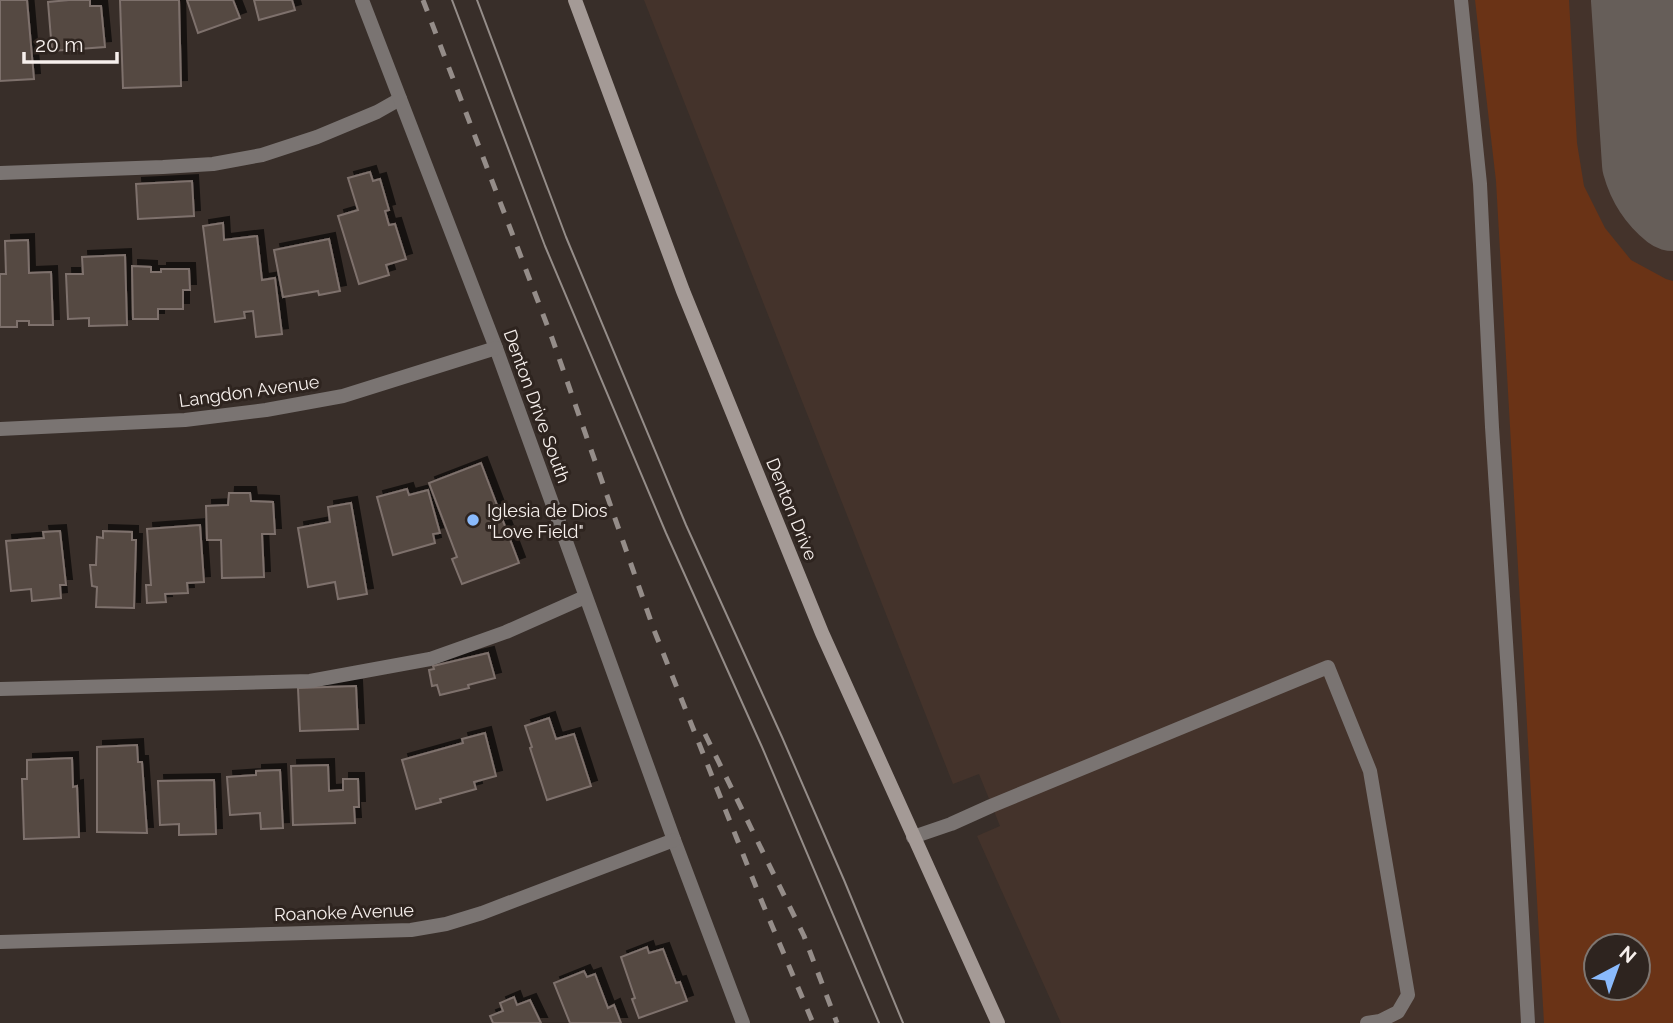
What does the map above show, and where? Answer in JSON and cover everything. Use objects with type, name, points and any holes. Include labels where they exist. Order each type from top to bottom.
[{"type":"main road","name":"Denton Drive","points":[[575,0],[698,329],[822,633],[998,1023]]},
{"type":"street","name":"Denton Drive South","points":[[362,0],[496,348],[743,1023]]},
{"type":"street","points":[[1461,0],[1480,184],[1528,1023]]},
{"type":"street","points":[[0,173],[213,164],[262,155],[341,127],[400,99]]},
{"type":"street","name":"Langdon Avenue","points":[[0,429],[184,420],[266,410],[343,396],[496,348]]},
{"type":"street","points":[[0,689],[310,681],[430,659],[506,632],[585,597]]},
{"type":"street","points":[[913,837],[951,824],[1328,667],[1370,771],[1408,995],[1398,1012],[1376,1022]]},
{"type":"street","name":"Roanoke Avenue","points":[[0,942],[411,930],[482,914],[674,840]]},
{"type":"shaded area","points":[[644,0],[1673,0],[1673,1023],[1061,1023],[977,836],[1000,826],[979,774],[953,784]]},
{"type":"shaded area","points":[[1475,0],[1569,0],[1577,143],[1584,186],[1605,228],[1631,260],[1673,281],[1673,1023],[1544,1023],[1496,181]]},
{"type":"building","points":[[0,0],[27,0],[34,79],[0,81]]},
{"type":"building","points":[[90,0],[90,6],[101,6],[105,47],[52,51],[48,2]]},
{"type":"building","points":[[120,0],[179,0],[181,86],[123,88]]},
{"type":"building","points":[[187,0],[233,0],[240,18],[198,33]]},
{"type":"building","points":[[254,0],[292,0],[295,10],[259,20]]},
{"type":"building","points":[[370,172],[373,181],[380,179],[389,210],[385,211],[389,225],[395,224],[406,259],[386,265],[389,275],[359,284],[338,216],[358,210],[348,178]]},
{"type":"building","points":[[192,181],[194,216],[138,219],[136,184]]},
{"type":"building","points":[[223,223],[224,240],[257,236],[262,280],[275,278],[282,334],[256,337],[253,311],[244,312],[245,318],[215,322],[203,226]]},
{"type":"building","points":[[329,239],[340,291],[319,295],[318,291],[283,297],[274,250]]},
{"type":"building","points":[[28,240],[29,273],[51,272],[53,325],[29,325],[29,321],[17,321],[17,327],[0,327],[0,274],[6,274],[5,241]]},
{"type":"building","points":[[125,255],[127,325],[89,326],[89,318],[68,319],[66,274],[83,274],[82,257]]},
{"type":"building","points":[[132,266],[151,267],[151,272],[161,272],[161,269],[189,269],[190,290],[183,290],[183,309],[158,309],[158,319],[133,319]]},
{"type":"building","name":"Iglesia de Dios \"Love Field\"","points":[[481,463],[519,563],[462,584],[452,559],[457,557],[429,483]]},
{"type":"building","points":[[407,489],[409,495],[428,490],[440,533],[433,534],[435,543],[393,555],[377,497]]},
{"type":"building","points":[[229,493],[250,493],[251,501],[273,502],[275,534],[262,534],[264,577],[222,578],[221,540],[207,540],[206,506],[228,505]]},
{"type":"building","points":[[351,503],[367,594],[338,599],[335,582],[308,587],[298,528],[330,522],[328,507]]},
{"type":"building","points":[[200,525],[204,582],[187,583],[188,593],[165,594],[166,602],[147,603],[146,585],[151,585],[147,529]]},
{"type":"building","points":[[60,531],[66,585],[60,585],[61,598],[32,601],[31,589],[11,591],[6,541],[44,538],[43,532]]},
{"type":"building","points":[[103,531],[132,532],[132,540],[136,540],[134,608],[96,607],[97,587],[92,586],[90,565],[96,565],[97,537],[103,538]]},
{"type":"building","points":[[488,653],[495,678],[440,695],[437,685],[432,686],[429,670],[434,669],[433,666]]},
{"type":"building","points":[[356,686],[358,729],[300,731],[298,688]]},
{"type":"building","points":[[549,718],[556,739],[574,734],[591,786],[547,800],[525,726]]},
{"type":"building","points":[[485,733],[496,776],[474,782],[476,789],[416,809],[402,760],[463,743],[462,739]]},
{"type":"building","points":[[137,745],[138,762],[142,762],[147,833],[97,832],[97,747]]},
{"type":"building","points":[[72,758],[73,787],[77,786],[79,837],[24,839],[22,779],[27,779],[27,760]]},
{"type":"building","points":[[328,765],[329,791],[343,790],[343,779],[358,779],[359,807],[354,807],[355,823],[293,825],[291,766]]},
{"type":"building","points":[[280,770],[283,828],[261,829],[260,813],[230,815],[227,777],[256,775],[256,771]]},
{"type":"building","points":[[214,780],[216,834],[179,835],[179,824],[160,825],[158,781]]},
{"type":"building","points":[[647,947],[649,953],[663,949],[676,983],[680,982],[687,1001],[639,1018],[621,957]]},
{"type":"building","points":[[584,971],[587,977],[595,974],[608,1008],[614,1005],[621,1023],[570,1023],[554,983]]},
{"type":"building","points":[[514,997],[517,1005],[530,1000],[541,1023],[493,1023],[490,1016],[503,1011],[500,1003]]},
{"type":"taxiway","points":[[1632,0],[1643,164],[1654,189],[1673,210]]},
{"type":"tram line","points":[[452,0],[545,246],[666,533],[762,747],[879,1023]]},
{"type":"tram line","points":[[477,0],[566,237],[686,525],[782,737],[903,1023]]},
{"type":"railway","points":[[423,0],[552,338],[654,630],[813,1023]]},
{"type":"railway","points":[[705,734],[804,936],[837,1023]]},
{"type":"place","name":"Iglesia de Dios \"Love Field\"","points":[[473,520]]}]
